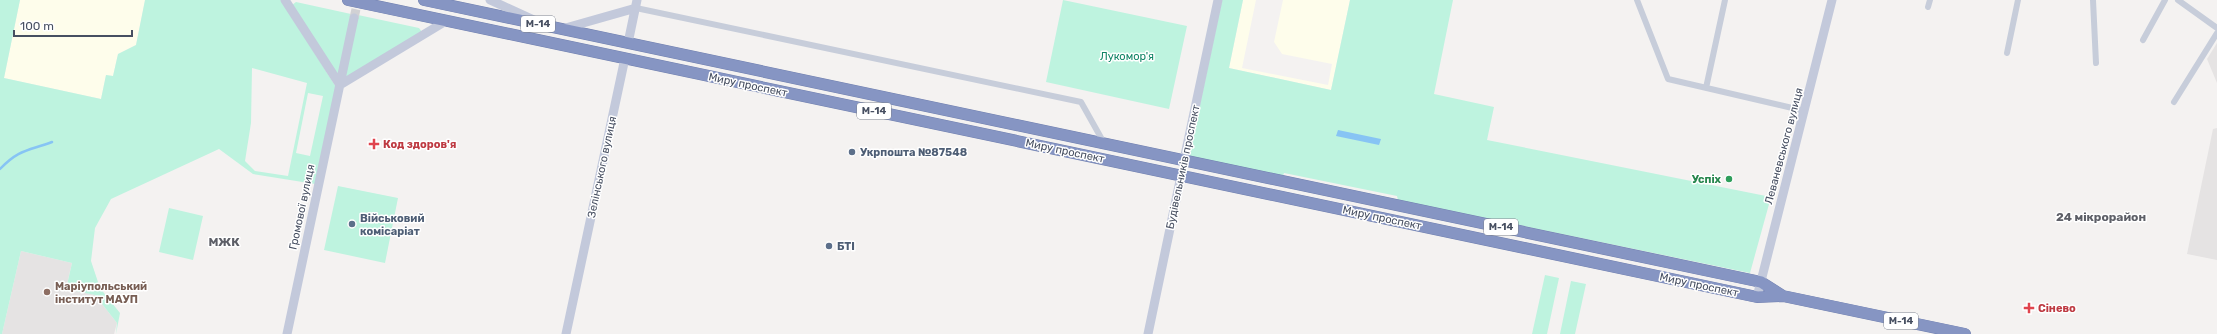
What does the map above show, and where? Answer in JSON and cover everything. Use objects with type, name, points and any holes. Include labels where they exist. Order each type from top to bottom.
[{"type":"highway","name":"Миру проспект","points":[[348,0],[1757,298],[1783,296],[1962,334]]},
{"type":"highway","name":"Миру проспект","points":[[424,0],[1761,282],[1783,296]]},
{"type":"highway","name":"Зелінського вулиця","points":[[625,58],[628,43]]},
{"type":"highway","name":"Будівельників проспект","points":[[1180,176],[1184,160]]},
{"type":"street","points":[[285,0],[340,85],[446,21]]},
{"type":"street","points":[[490,0],[546,26]]},
{"type":"street","name":"Будівельників проспект","points":[[1184,160],[1218,0]]},
{"type":"street","points":[[1637,0],[1668,79],[1805,111]]},
{"type":"street","points":[[1706,88],[1725,0]]},
{"type":"street","name":"Леваневського вулиця","points":[[1757,298],[1832,0]]},
{"type":"street","points":[[1928,7],[1930,0]]},
{"type":"street","points":[[2007,53],[2018,0]]},
{"type":"street","points":[[2093,0],[2096,64]]},
{"type":"street","points":[[2144,40],[2165,0]]},
{"type":"street","points":[[2178,0],[2217,28]]},
{"type":"street","points":[[562,29],[636,4],[1081,102],[1105,144]]},
{"type":"street","name":"Зелінського вулиця","points":[[628,43],[636,4]]},
{"type":"street","name":"Громової вулиця","points":[[287,334],[354,18]]},
{"type":"street","points":[[2174,102],[2217,33]]},
{"type":"street","name":"Зелінського вулиця","points":[[566,334],[625,58]]},
{"type":"street","name":"Будівельників проспект","points":[[1148,334],[1180,176]]},
{"type":"shaded area","points":[[20,0],[145,0],[136,45],[118,54],[113,76],[106,75],[101,99],[4,78]]},
{"type":"shaded area","points":[[1243,0],[1256,0],[1242,68],[1328,85],[1332,64],[1282,54],[1274,42],[1283,0],[1350,0],[1331,90],[1229,68]]},
{"type":"shaded area","points":[[2217,43],[2217,83],[2207,59]]},
{"type":"shaded area","points":[[2217,128],[2217,260],[2187,254],[2213,129]]},
{"type":"shaded area","name":"Маріупольський інститут МАУП","points":[[21,251],[72,263],[66,288],[95,295],[117,323],[114,334],[2,334]]},
{"type":"green space","points":[[0,0],[20,0],[4,78],[101,99],[106,75],[113,76],[118,54],[136,45],[145,0],[281,0],[336,87],[315,184],[253,174],[219,149],[111,199],[95,228],[91,261],[100,288],[120,313],[116,334],[117,323],[95,295],[66,289],[72,263],[21,251],[2,334],[0,334]],"holes":[[[252,68],[307,83],[288,176],[255,171],[245,161],[251,123]],[[308,93],[323,96],[310,156],[296,153]]]},
{"type":"green space","name":"Лукомор'я","points":[[1063,0],[1187,26],[1169,109],[1046,82]]},
{"type":"green space","points":[[1222,0],[1243,0],[1229,68],[1331,90],[1350,0],[1453,0],[1434,94],[1494,107],[1487,140],[1771,197],[1750,273],[1398,200],[1397,196],[1284,173],[1283,176],[1189,156]]},
{"type":"green space","points":[[296,2],[351,14],[338,76],[292,5]]},
{"type":"green space","points":[[358,15],[419,28],[422,32],[345,78]]},
{"type":"green space","points":[[338,186],[398,198],[385,263],[324,250]]},
{"type":"green space","points":[[169,208],[203,216],[193,260],[159,252]]},
{"type":"green space","points":[[1545,275],[1559,278],[1547,334],[1532,334]]},
{"type":"green space","points":[[1571,281],[1586,284],[1575,334],[1560,334]]},
{"type":"water","points":[[1338,130],[1381,139],[1379,145],[1336,136]]},
{"type":"waterway","points":[[0,169],[18,154],[52,142]]},
{"type":"tunnel","points":[[354,18],[358,0]]},
{"type":"place","name":"Код здоров'я","points":[[374,144]]},
{"type":"place","name":"Укрпошта №87548","points":[[852,152]]},
{"type":"place","name":"Успіх","points":[[1729,179]]},
{"type":"place","name":"Військовий комісаріат","points":[[352,224]]},
{"type":"place","name":"БТІ","points":[[829,246]]},
{"type":"place","name":"Маріупольський інститут МАУП","points":[[47,292]]},
{"type":"place","name":"Сінево","points":[[2029,308]]},
{"type":"district","name":"24 мікрорайон","points":[[2101,217]]},
{"type":"district","name":"МЖК","points":[[224,242]]}]
